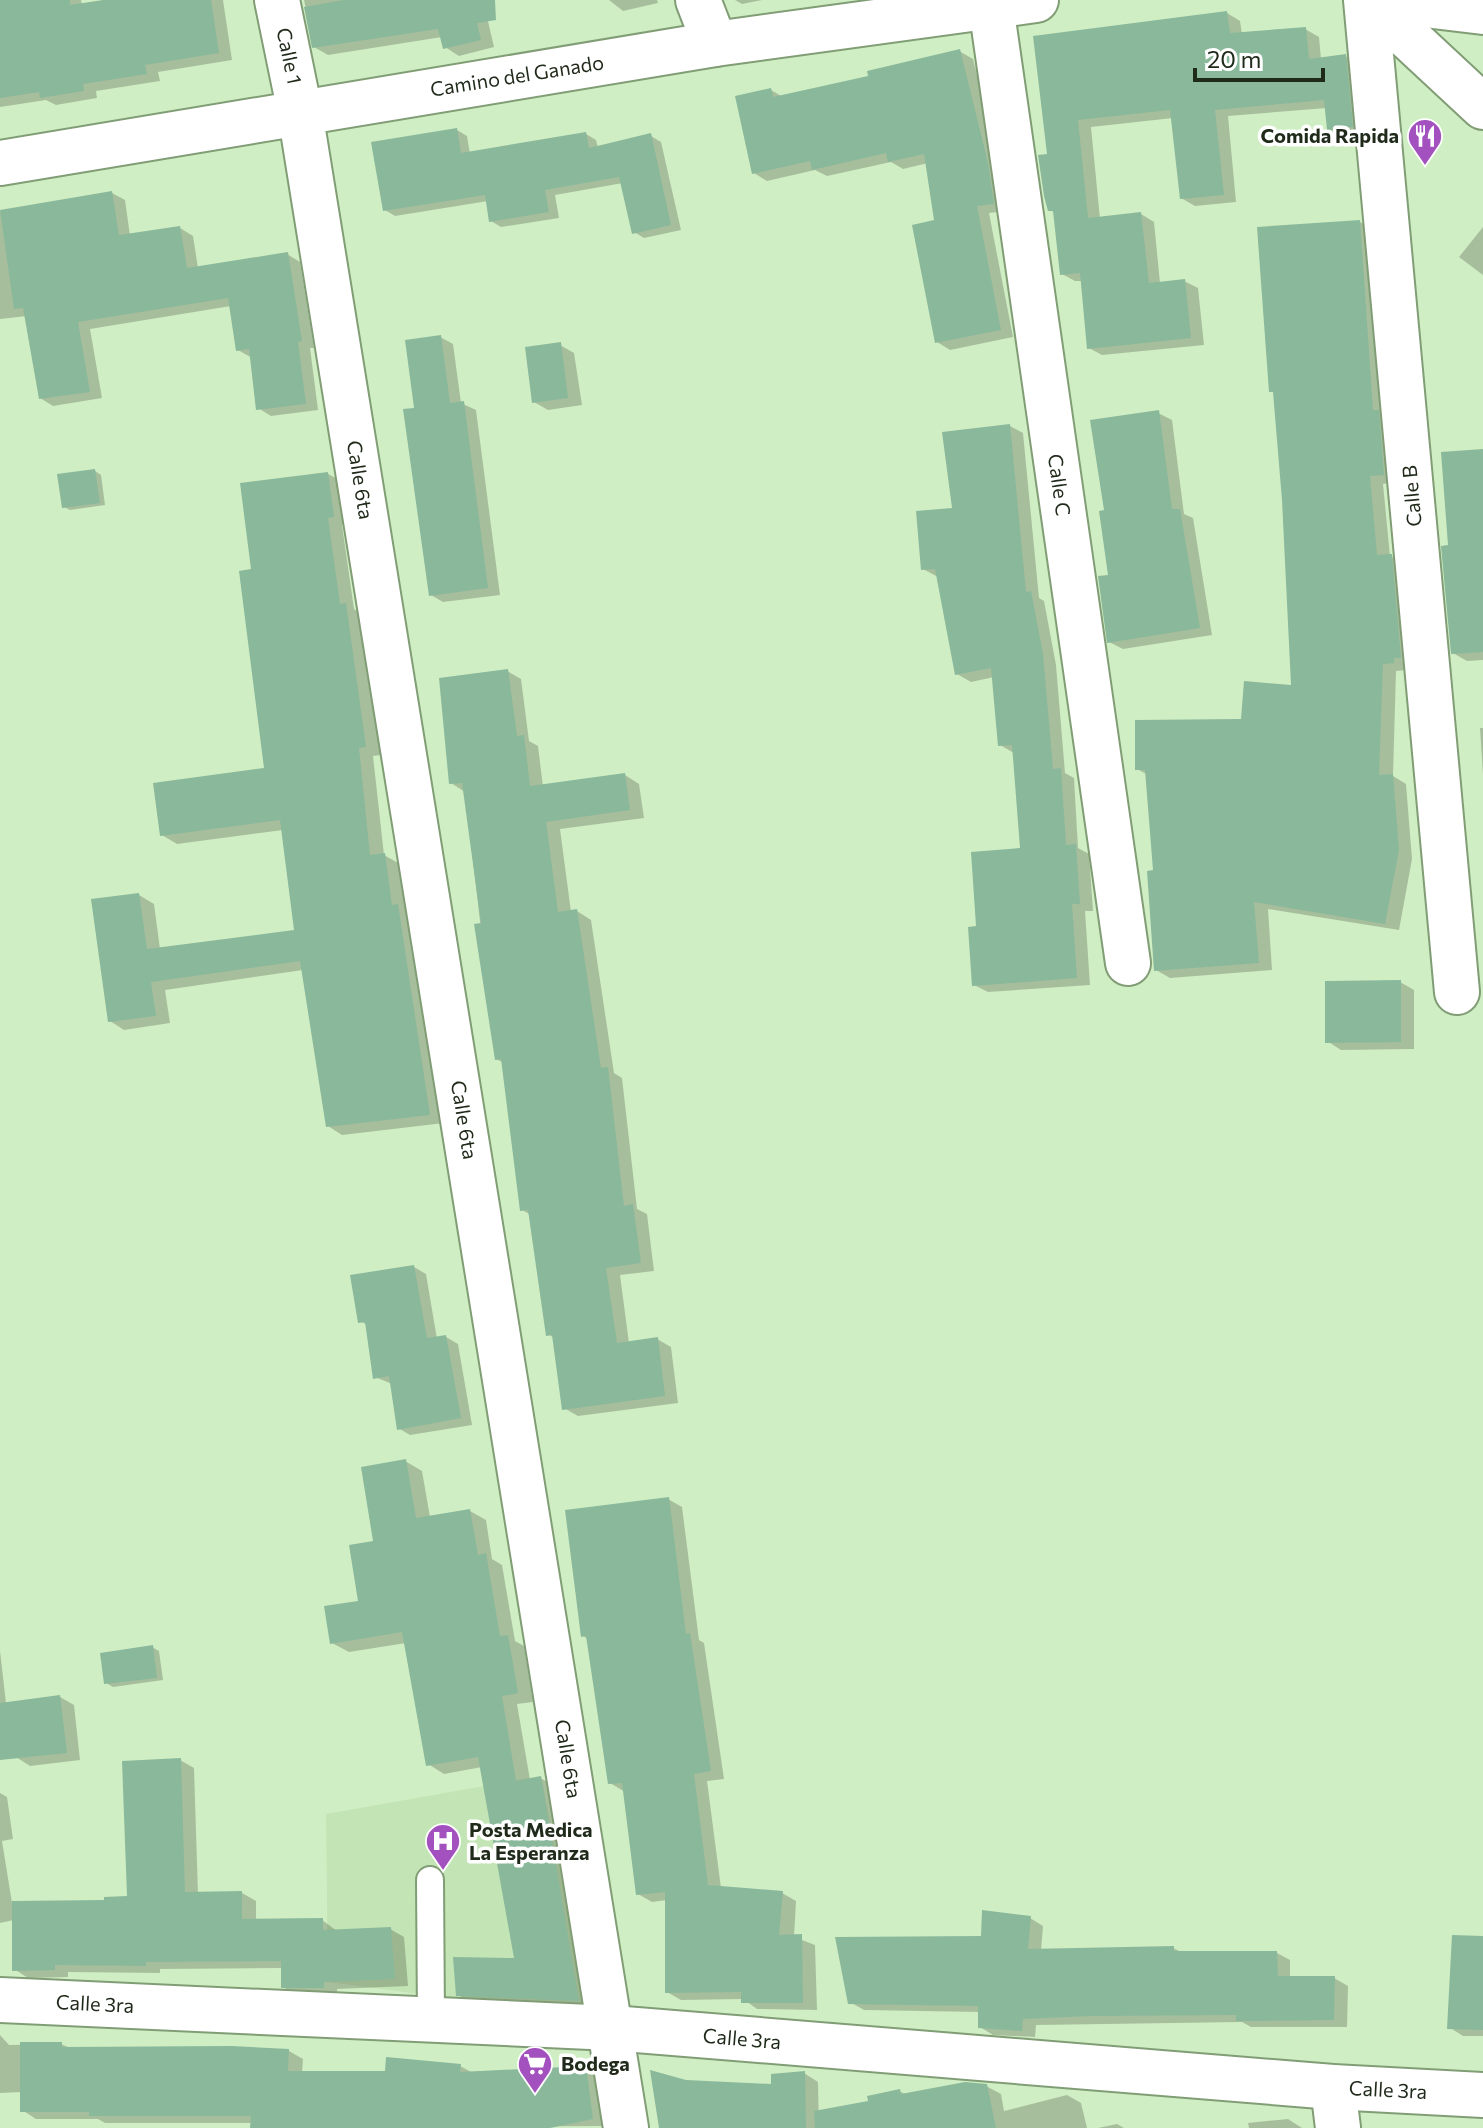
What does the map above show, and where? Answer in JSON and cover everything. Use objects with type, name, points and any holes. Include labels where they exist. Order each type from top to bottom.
[{"type":"street","name":"Calle 1","points":[[277,0],[300,112]]},
{"type":"street","points":[[698,0],[715,44]]},
{"type":"street","name":"Camino del Ganado","points":[[0,163],[715,44],[1036,0]]},
{"type":"street","points":[[1367,0],[1483,107]]},
{"type":"street","name":"Calle B","points":[[1367,0],[1457,992]]},
{"type":"street","points":[[1383,0],[1483,12]]},
{"type":"street","name":"Calle C","points":[[991,6],[1128,963]]},
{"type":"street","name":"Calle 6ta","points":[[300,112],[626,2128]]},
{"type":"street","name":"Calle 3ra","points":[[0,2000],[612,2028],[1336,2107],[1483,2095]]},
{"type":"lane","points":[[430,1880],[431,2020]]},
{"type":"shaded area","name":"Posta Medica La Esperanza","points":[[541,1776],[586,2004],[457,1999],[328,1982],[326,1814]]},
{"type":"building","points":[[0,0],[70,0],[70,5],[103,0],[211,0],[219,53],[145,65],[147,74],[83,84],[84,91],[40,98],[39,92],[0,98]]},
{"type":"building","points":[[344,0],[495,0],[496,20],[477,23],[481,40],[443,49],[438,29],[312,48],[304,7]]},
{"type":"building","points":[[1227,11],[1230,33],[1306,27],[1309,59],[1346,54],[1353,127],[1327,130],[1324,100],[1215,110],[1224,195],[1180,199],[1170,110],[1078,120],[1088,218],[1141,212],[1149,283],[1185,279],[1191,338],[1087,349],[1080,273],[1060,275],[1053,211],[1048,211],[1044,196],[1038,155],[1047,154],[1033,36]]},
{"type":"building","points":[[960,49],[988,163],[994,204],[977,206],[1001,330],[935,343],[912,225],[934,220],[924,154],[888,162],[886,153],[812,170],[810,161],[752,174],[735,96],[771,88],[773,97],[868,76],[867,71]]},
{"type":"building","points":[[457,128],[461,153],[586,132],[589,148],[651,133],[671,225],[632,234],[619,177],[545,190],[549,212],[489,222],[485,195],[383,211],[371,142]]},
{"type":"building","points":[[112,191],[119,235],[180,226],[187,268],[288,252],[302,341],[298,342],[306,404],[256,410],[249,349],[236,351],[228,298],[78,322],[90,392],[39,399],[23,308],[14,309],[0,210]]},
{"type":"building","points":[[1360,220],[1373,410],[1379,410],[1384,475],[1370,476],[1377,555],[1392,554],[1401,658],[1394,658],[1394,663],[1383,664],[1379,775],[1393,774],[1399,850],[1385,924],[1254,902],[1259,963],[1154,971],[1147,871],[1153,870],[1145,770],[1135,770],[1135,720],[1241,719],[1244,681],[1291,685],[1282,500],[1273,392],[1269,392],[1257,227]]},
{"type":"building","points":[[441,335],[450,403],[464,401],[488,588],[429,596],[403,409],[414,408],[405,340]]},
{"type":"building","points":[[561,342],[568,398],[532,403],[525,347]]},
{"type":"building","points":[[1159,410],[1172,509],[1180,509],[1200,628],[1107,643],[1098,576],[1108,575],[1099,511],[1104,510],[1090,420]]},
{"type":"building","points":[[1010,424],[1026,592],[1031,591],[1043,654],[1053,769],[1061,768],[1066,845],[1076,844],[1080,904],[1072,904],[1077,978],[972,986],[968,927],[976,926],[971,852],[1020,848],[1012,745],[998,746],[991,668],[955,675],[935,569],[921,570],[916,511],[952,508],[942,432]]},
{"type":"building","points":[[1483,449],[1483,652],[1451,654],[1441,546],[1448,545],[1441,452]]},
{"type":"building","points":[[95,469],[100,503],[62,508],[57,474]]},
{"type":"building","points":[[328,472],[334,517],[328,518],[340,604],[346,603],[366,747],[359,748],[370,855],[385,853],[392,905],[398,904],[430,1115],[326,1127],[300,961],[151,982],[156,1016],[108,1022],[91,899],[139,893],[147,949],[294,930],[280,820],[160,836],[153,783],[264,768],[239,571],[251,569],[240,483]]},
{"type":"building","points":[[508,669],[517,736],[524,735],[530,786],[625,773],[630,810],[546,822],[558,912],[577,909],[601,1068],[608,1067],[624,1206],[633,1204],[641,1263],[606,1268],[617,1343],[658,1337],[665,1396],[562,1410],[552,1335],[546,1336],[528,1210],[520,1211],[501,1059],[495,1060],[474,924],[481,923],[462,783],[449,784],[439,678]]},
{"type":"building","points":[[1401,980],[1401,1042],[1325,1043],[1325,981]]},
{"type":"building","points":[[414,1265],[427,1338],[446,1335],[461,1418],[397,1430],[389,1376],[373,1379],[365,1322],[358,1323],[350,1275]]},
{"type":"building","points":[[406,1459],[416,1518],[470,1509],[478,1555],[486,1553],[500,1636],[508,1635],[518,1693],[502,1696],[516,1781],[541,1776],[579,2001],[456,1996],[453,1957],[514,1958],[478,1757],[426,1766],[402,1632],[330,1644],[324,1606],[358,1601],[349,1545],[373,1541],[361,1467]]},
{"type":"building","points":[[669,1497],[686,1634],[690,1633],[711,1771],[694,1774],[708,1885],[783,1891],[779,1935],[802,1934],[803,2003],[741,2003],[741,1992],[665,1993],[665,1892],[636,1895],[622,1783],[608,1784],[586,1636],[581,1637],[565,1510]]},
{"type":"building","points":[[153,1645],[157,1678],[104,1684],[100,1653]]},
{"type":"building","points":[[60,1695],[67,1753],[0,1760],[0,1703]]},
{"type":"building","points":[[181,1758],[185,1892],[242,1891],[242,1919],[323,1918],[323,1930],[391,1927],[395,1979],[324,1982],[324,1988],[281,1988],[281,1961],[146,1962],[146,1966],[55,1965],[55,1970],[12,1971],[12,1901],[104,1900],[104,1897],[127,1896],[122,1761]]},
{"type":"building","points":[[982,1910],[1031,1916],[1028,1949],[1174,1946],[1174,1951],[1277,1951],[1278,1976],[1335,1976],[1334,2020],[1236,2021],[1236,2015],[1092,2016],[1023,2019],[1022,2031],[978,2028],[978,2006],[848,2004],[835,1937],[981,1936]]},
{"type":"building","points":[[1452,1935],[1483,1936],[1483,2030],[1447,2029]]},
{"type":"building","points":[[20,2042],[62,2042],[62,2047],[231,2046],[289,2049],[288,2071],[385,2071],[386,2057],[461,2064],[460,2072],[586,2066],[593,2119],[550,2128],[250,2128],[251,2116],[89,2116],[89,2112],[20,2112]]},
{"type":"building","points":[[650,2070],[686,2080],[771,2084],[771,2074],[805,2071],[806,2128],[659,2128]]},
{"type":"building","points":[[965,2082],[987,2084],[996,2128],[815,2128],[814,2111],[868,2101],[867,2096],[900,2089],[901,2094]]},
{"type":"place","name":"Comida Rapida","points":[[1425,167]]},
{"type":"place","name":"Posta Medica La Esperanza","points":[[443,1872]]},
{"type":"place","name":"Bodega","points":[[535,2095]]}]
